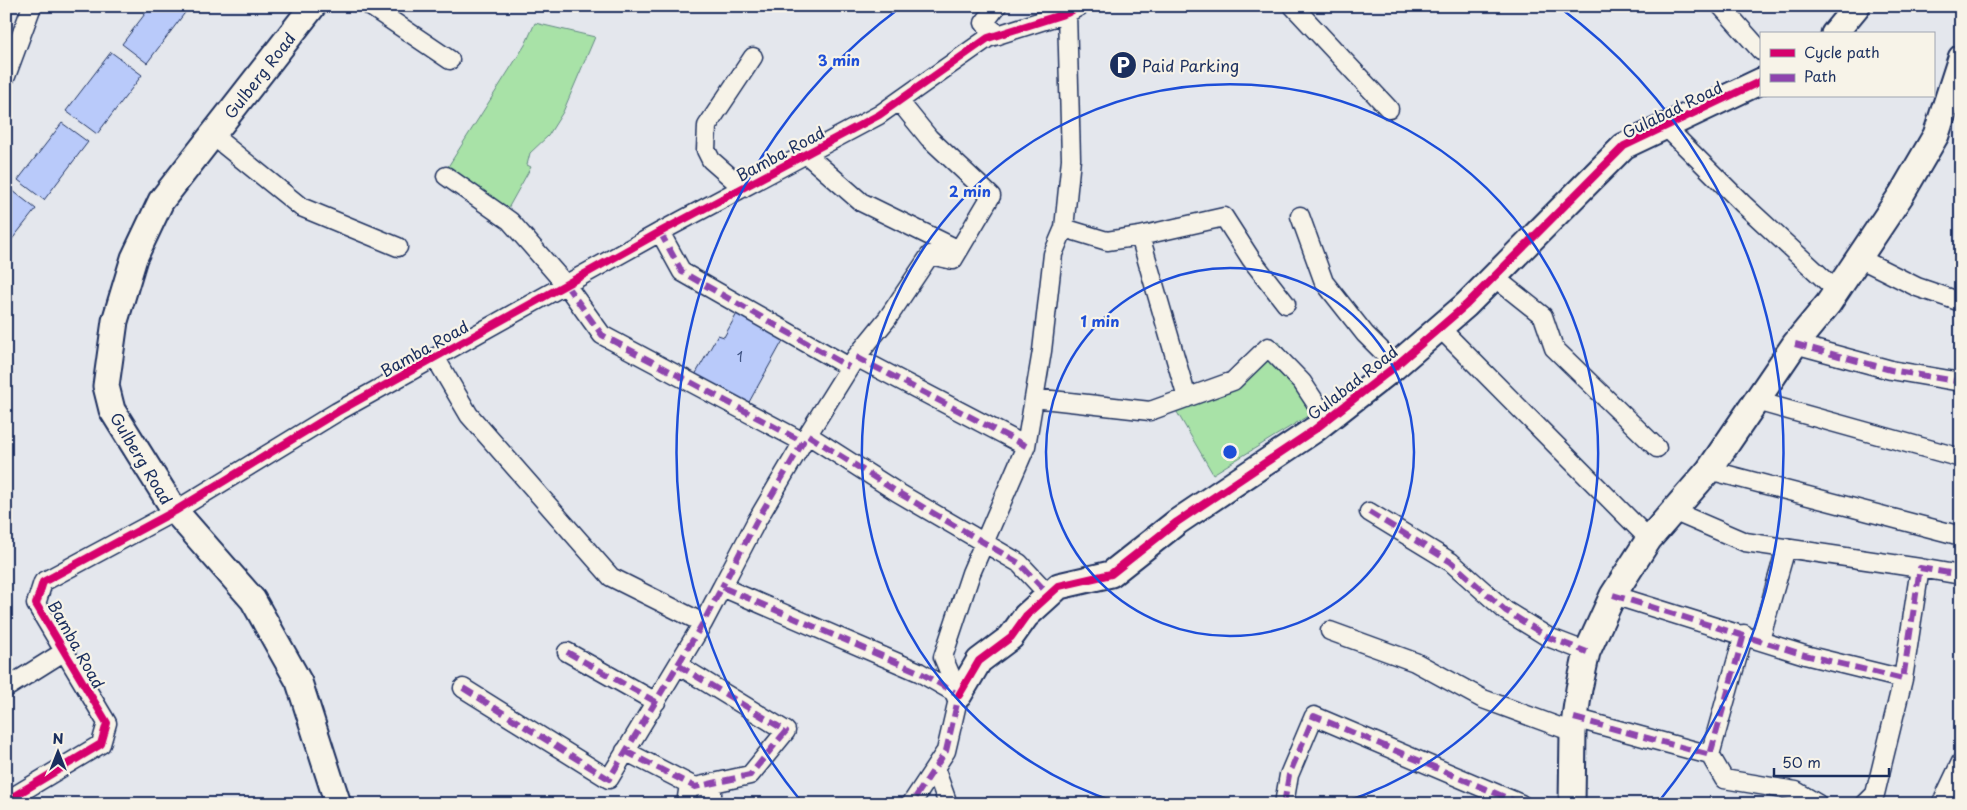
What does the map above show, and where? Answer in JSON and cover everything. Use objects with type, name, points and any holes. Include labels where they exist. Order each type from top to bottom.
[{"type":"street","points":[[6,76],[32,6]]},
{"type":"street","name":"Gulberg Road","points":[[313,6],[161,201],[134,258],[115,322],[106,386],[112,410],[175,511],[253,600],[299,682],[338,804]]},
{"type":"street","points":[[370,6],[450,60]]},
{"type":"street","points":[[997,6],[984,23],[998,35]]},
{"type":"street","points":[[1293,6],[1389,109]]},
{"type":"street","points":[[1721,6],[1760,51]]},
{"type":"street","points":[[1836,32],[1857,6]]},
{"type":"street","points":[[911,804],[946,751],[959,696],[943,657],[971,573],[1026,446],[1042,351],[1053,254],[1064,228],[1071,159],[1074,10]]},
{"type":"street","name":"Bamba Road","points":[[6,801],[101,744],[107,722],[36,604],[43,582],[175,511],[337,412],[660,232],[879,115],[988,38],[1074,10]]},
{"type":"street","points":[[743,188],[711,160],[706,150],[707,126],[753,57]]},
{"type":"street","points":[[1572,804],[1574,725],[1587,652],[1613,595],[1649,539],[1709,470],[1795,344],[1837,291],[1901,194],[1936,135],[1960,63]]},
{"type":"street","name":"Gulabad Road","points":[[959,696],[979,661],[1011,637],[1026,616],[1059,586],[1111,574],[1178,522],[1327,420],[1396,365],[1440,328],[1494,277],[1624,146],[1760,81]]},
{"type":"street","points":[[463,688],[609,779],[703,623],[756,522],[852,362],[887,319],[930,255],[953,260],[991,196],[929,138],[899,101]]},
{"type":"street","points":[[1666,127],[1743,204],[1837,291]]},
{"type":"street","points":[[212,135],[301,207],[398,247]]},
{"type":"street","points":[[806,154],[861,202],[959,250]]},
{"type":"street","points":[[446,176],[510,221],[566,285],[602,335],[805,439],[984,542],[1018,563],[1049,595]]},
{"type":"street","points":[[1300,216],[1324,282],[1365,334],[1396,365]]},
{"type":"street","points":[[1064,228],[1107,241],[1140,236],[1224,217],[1251,259],[1286,304]]},
{"type":"street","points":[[660,232],[682,272],[852,362],[1026,446]]},
{"type":"street","points":[[1140,236],[1187,398]]},
{"type":"street","points":[[1859,258],[1917,287],[1961,302]]},
{"type":"street","points":[[1494,277],[1543,316],[1554,348],[1657,448]]},
{"type":"street","points":[[1440,328],[1649,539]]},
{"type":"street","points":[[1795,344],[1891,370],[1961,382]]},
{"type":"street","points":[[1034,398],[1150,411],[1233,381],[1268,346],[1302,382],[1327,420]]},
{"type":"street","points":[[436,357],[469,415],[611,578],[703,623]]},
{"type":"street","points":[[1756,402],[1961,458]]},
{"type":"street","points":[[1709,470],[1961,536]]},
{"type":"street","points":[[1673,511],[1745,542],[1961,575]]},
{"type":"street","points":[[1369,512],[1451,562],[1506,611],[1548,637],[1587,652]]},
{"type":"street","points":[[1710,755],[1786,548]]},
{"type":"street","points":[[1865,804],[1875,794],[1903,679],[1920,568]]},
{"type":"street","points":[[722,587],[919,672],[959,696]]},
{"type":"street","points":[[1613,595],[1805,655],[1903,679]]},
{"type":"street","points":[[1330,631],[1415,662],[1483,698],[1574,725],[1710,755],[1724,779],[1796,791],[1818,804]]},
{"type":"street","points":[[6,688],[65,651]]},
{"type":"street","points":[[566,652],[656,702]]},
{"type":"street","points":[[625,751],[695,787],[750,775],[786,731],[678,665]]},
{"type":"street","points":[[1284,804],[1289,775],[1314,716],[1521,804]]},
{"type":"street","points":[[1941,804],[1961,762]]},
{"type":"street","points":[[935,768],[948,804]]},
{"type":"street","points":[[712,783],[712,804]]},
{"type":"street","points":[[686,804],[689,784]]},
{"type":"green space","points":[[535,23],[595,37],[563,112],[548,136],[530,153],[527,165],[531,167],[506,212],[444,173],[525,45]]},
{"type":"green space","points":[[1279,342],[1324,406],[1213,474],[1174,407]]},
{"type":"building","points":[[151,6],[190,6],[147,63],[122,44]]},
{"type":"building","points":[[111,52],[142,75],[97,134],[66,111]]},
{"type":"building","points":[[62,123],[88,142],[44,200],[18,180]]},
{"type":"building","points":[[8,187],[36,209],[6,247],[6,189]]},
{"type":"building","points":[[739,310],[786,335],[748,404],[695,375],[718,335],[724,337]]},
{"type":"marked path","points":[[660,232],[682,272],[849,367]]},
{"type":"marked path","points":[[566,285],[602,335],[803,442],[756,522],[722,587]]},
{"type":"marked path","points":[[1795,344],[1891,370],[1961,382]]},
{"type":"marked path","points":[[856,357],[1026,446]]},
{"type":"marked path","points":[[808,435],[897,492],[1019,563],[1049,595]]},
{"type":"marked path","points":[[1369,512],[1451,562],[1506,611],[1548,637],[1587,652]]},
{"type":"marked path","points":[[1613,595],[1805,655],[1903,679],[1920,568],[1961,575]]},
{"type":"marked path","points":[[463,688],[609,779],[703,623],[722,587],[919,672],[959,695],[946,751],[911,804]]},
{"type":"marked path","points":[[1574,718],[1710,755],[1744,634]]},
{"type":"marked path","points":[[567,652],[656,702]]},
{"type":"marked path","points":[[625,751],[695,787],[750,775],[786,731],[678,665]]},
{"type":"marked path","points":[[1284,804],[1289,775],[1314,716],[1521,804]]},
{"type":"cycle path","points":[[6,801],[101,744],[107,723],[36,604],[43,582],[175,511],[337,412],[660,232],[879,115],[988,38],[1067,13],[1080,6]]},
{"type":"cycle path","points":[[959,695],[979,661],[1011,637],[1026,616],[1059,586],[1111,574],[1177,522],[1314,430],[1392,369],[1466,305],[1624,146],[1760,81]]},
{"type":"place","name":"Paid Parking","points":[[1123,65]]}]
